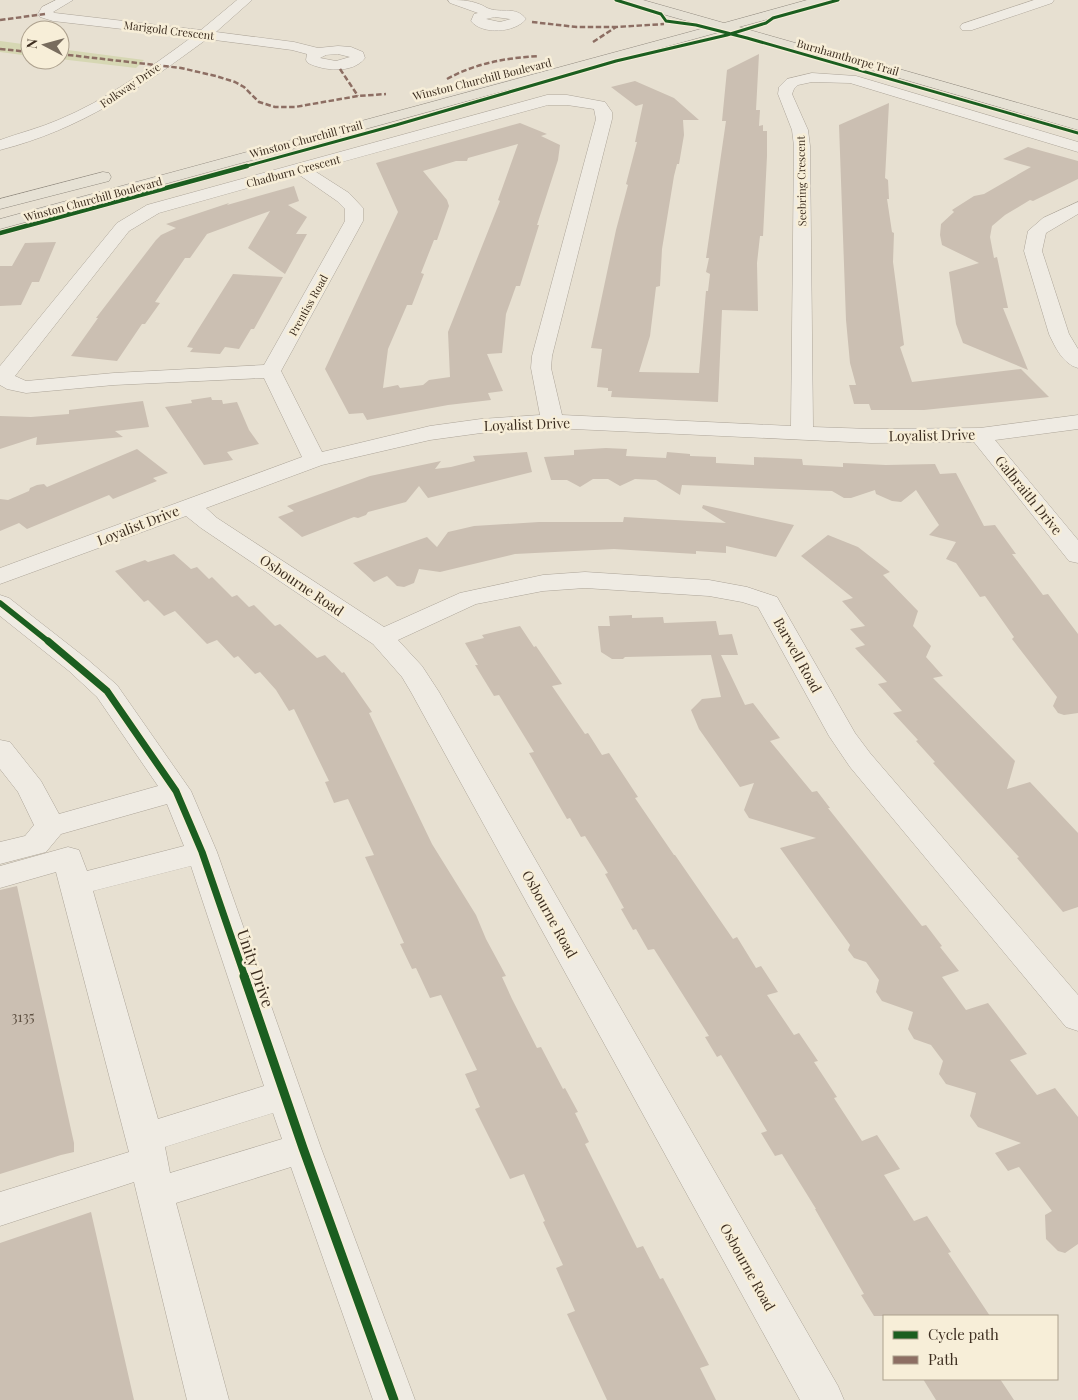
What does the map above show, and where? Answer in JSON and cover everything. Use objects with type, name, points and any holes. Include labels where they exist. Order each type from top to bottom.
[{"type":"main road","points":[[627,0],[706,22],[739,22],[822,0]]},
{"type":"main road","points":[[609,47],[607,43],[661,30],[674,23],[675,20],[672,15],[627,0]]},
{"type":"main road","points":[[658,0],[804,50],[824,52],[1078,125]]},
{"type":"main road","name":"Winston Churchill Boulevard","points":[[0,224],[723,22],[790,0]]},
{"type":"main road","name":"Winston Churchill Boulevard","points":[[342,114],[706,22]]},
{"type":"main road","points":[[739,22],[817,44],[824,52]]},
{"type":"main road","name":"Winston Churchill Boulevard","points":[[0,204],[120,172]]},
{"type":"street","name":"Marigold Crescent","points":[[66,0],[47,10],[45,14],[53,17],[294,46],[318,53]]},
{"type":"street","name":"Folkway Drive","points":[[0,144],[63,124],[94,109],[139,82],[204,35],[245,0]]},
{"type":"street","points":[[455,0],[477,7],[488,14]]},
{"type":"street","points":[[967,27],[1046,0]]},
{"type":"street","name":"Seebring Crescent","points":[[802,432],[802,146],[800,130],[785,95],[785,89],[789,84],[801,79],[820,77],[851,79],[1078,148]]},
{"type":"street","name":"Chadburn Crescent","points":[[271,371],[114,379],[26,387],[14,385],[4,378],[6,372],[123,228],[153,210],[547,100],[567,100],[600,105],[604,112],[604,119],[542,356],[541,368],[552,421]]},
{"type":"street","name":"Prentiss Road","points":[[271,371],[354,221],[354,208],[343,197],[301,169]]},
{"type":"street","points":[[1078,207],[1049,222],[1037,231],[1033,251],[1058,334],[1065,347],[1078,362]]},
{"type":"street","points":[[271,371],[315,460]]},
{"type":"street","name":"Loyalist Drive","points":[[0,577],[315,460],[430,433],[481,426],[552,421],[871,436],[980,435],[1078,422]]},
{"type":"street","name":"Galbraith Drive","points":[[980,435],[1078,556]]},
{"type":"street","name":"Osbourne Road","points":[[189,506],[209,523],[382,638],[412,672],[823,1400]]},
{"type":"street","name":"Barwell Road","points":[[382,638],[469,598],[543,583],[585,580],[709,588],[747,595],[768,602],[843,736],[860,760],[1078,1018]]},
{"type":"street","name":"Unity Drive","points":[[0,603],[78,665],[107,691],[176,792],[202,852],[284,1095],[394,1400]]},
{"type":"street","points":[[0,748],[31,788],[50,827]]},
{"type":"street","points":[[0,852],[35,844],[50,827],[176,792]]},
{"type":"street","points":[[75,885],[202,852]]},
{"type":"street","points":[[0,877],[68,858],[150,1164],[208,1400]]},
{"type":"street","points":[[0,1210],[150,1164],[284,1095]]},
{"type":"street","points":[[150,1164],[303,1148]]},
{"type":"green space","points":[[0,41],[20,44],[20,55],[0,52]]},
{"type":"green space","points":[[70,50],[144,60],[136,68],[70,60]]},
{"type":"building","points":[[759,54],[756,110],[760,110],[759,126],[763,125],[763,131],[767,131],[767,156],[763,236],[760,236],[757,263],[758,311],[722,310],[718,402],[611,397],[612,391],[608,391],[608,388],[597,387],[602,349],[591,348],[616,230],[628,185],[626,184],[637,142],[635,142],[643,104],[636,106],[611,87],[635,81],[674,98],[699,120],[683,120],[684,135],[679,164],[677,164],[674,176],[662,249],[660,286],[656,287],[650,336],[639,372],[699,373],[706,291],[708,291],[710,274],[706,272],[709,258],[706,258],[726,121],[722,121],[727,70]]},
{"type":"building","points":[[889,103],[885,178],[888,180],[889,199],[887,199],[892,232],[894,233],[893,262],[904,345],[900,347],[912,382],[1021,369],[1049,397],[924,410],[871,410],[869,404],[854,404],[849,385],[856,385],[850,363],[846,320],[839,125]]},
{"type":"building","points":[[520,123],[547,134],[541,136],[560,145],[558,160],[520,286],[516,286],[506,314],[502,353],[487,354],[503,391],[488,393],[491,400],[448,405],[367,420],[363,413],[349,414],[325,369],[398,212],[376,163]],"holes":[[[518,144],[498,200],[500,201],[448,332],[450,377],[429,380],[423,385],[400,388],[398,385],[383,388],[388,349],[407,305],[412,305],[424,274],[421,273],[434,240],[437,240],[449,206],[447,200],[423,171],[456,161],[467,161],[468,158]]]},
{"type":"building","points":[[1028,147],[1078,161],[1078,179],[1033,201],[1030,200],[1005,215],[992,226],[990,237],[994,258],[997,257],[1008,308],[1003,308],[1028,370],[963,343],[956,324],[949,272],[979,263],[942,245],[940,235],[941,224],[954,212],[952,210],[974,196],[984,194],[1031,167],[1003,159]]},
{"type":"building","points":[[294,186],[299,201],[288,205],[307,217],[296,234],[307,234],[285,274],[248,248],[270,211],[207,234],[190,258],[185,258],[155,302],[160,303],[145,324],[142,324],[117,361],[71,356],[98,318],[96,318],[156,240],[161,235],[176,228],[166,224],[229,203],[227,205]]},
{"type":"building","points":[[56,242],[39,282],[32,282],[21,305],[0,306],[0,266],[12,266],[25,243]]},
{"type":"building","points":[[233,274],[283,277],[254,329],[251,329],[239,349],[225,347],[220,354],[190,352],[193,348],[187,347]]},
{"type":"building","points":[[211,397],[212,400],[222,400],[223,404],[237,402],[249,430],[259,444],[227,452],[233,460],[204,465],[165,407],[192,403],[191,400]]},
{"type":"building","points":[[143,401],[149,427],[115,431],[123,437],[36,445],[37,437],[0,449],[0,416],[31,417],[69,414],[69,410]]},
{"type":"building","points":[[137,449],[168,473],[153,478],[157,481],[113,499],[109,495],[27,529],[19,523],[0,531],[0,499],[8,500],[29,491],[30,488],[37,485],[44,484],[47,487]]},
{"type":"building","points":[[627,449],[626,456],[666,458],[667,452],[690,454],[690,456],[716,457],[716,463],[754,465],[754,457],[802,459],[803,465],[843,467],[843,463],[886,465],[935,464],[940,474],[956,473],[984,526],[995,525],[1016,554],[1012,554],[1043,595],[1048,594],[1078,634],[1078,713],[1064,715],[1058,713],[1053,706],[1057,697],[1012,639],[1014,637],[985,596],[980,597],[956,563],[946,559],[956,542],[929,535],[939,525],[916,490],[901,502],[892,501],[876,494],[875,490],[851,498],[844,498],[832,491],[682,485],[680,495],[656,480],[635,479],[620,486],[608,479],[593,479],[580,487],[567,480],[551,480],[544,457],[574,455],[574,450]]},
{"type":"building","points":[[527,452],[532,472],[428,498],[419,486],[406,502],[368,512],[366,515],[358,518],[354,517],[302,537],[278,517],[294,511],[287,506],[370,476],[441,461],[435,469],[451,467],[475,461],[473,456]]},
{"type":"building","points":[[703,505],[794,525],[776,557],[726,546],[726,553],[696,551],[696,554],[614,549],[515,554],[440,572],[419,569],[414,583],[404,587],[397,586],[387,576],[374,582],[353,563],[427,537],[437,547],[448,532],[474,526],[539,522],[623,522],[624,517],[726,523],[702,508]]},
{"type":"building","points":[[828,535],[858,547],[890,572],[883,575],[918,611],[913,626],[931,646],[926,657],[943,676],[933,678],[1015,761],[1007,789],[1030,782],[1078,833],[1078,907],[1063,912],[1017,858],[1019,857],[933,763],[935,762],[916,741],[918,740],[893,713],[902,711],[878,684],[887,682],[855,648],[865,645],[850,629],[865,626],[842,601],[853,598],[801,556]]},
{"type":"building","points":[[174,554],[191,569],[197,567],[209,579],[212,577],[232,597],[237,595],[249,607],[254,605],[275,626],[280,624],[317,658],[325,655],[342,673],[344,672],[372,712],[369,713],[432,844],[476,915],[486,939],[506,976],[502,977],[512,999],[537,1048],[541,1047],[563,1089],[565,1088],[578,1112],[575,1113],[589,1142],[585,1144],[637,1248],[643,1246],[660,1279],[663,1278],[709,1365],[700,1368],[716,1400],[607,1400],[567,1314],[575,1311],[556,1268],[563,1265],[543,1222],[545,1221],[524,1174],[510,1179],[475,1109],[480,1107],[465,1074],[477,1070],[441,995],[430,998],[416,968],[412,969],[400,944],[404,943],[365,857],[374,855],[348,799],[334,803],[325,782],[329,781],[294,709],[289,711],[276,690],[260,672],[255,674],[238,656],[234,658],[217,640],[207,644],[175,611],[164,616],[148,600],[144,602],[115,571],[145,560],[148,562]]},
{"type":"building","points":[[632,615],[632,618],[663,617],[664,623],[716,621],[719,635],[732,634],[738,655],[721,655],[745,705],[753,703],[780,738],[770,741],[812,792],[817,791],[830,808],[828,808],[922,926],[926,925],[942,946],[940,947],[959,971],[942,977],[966,1010],[988,1003],[1027,1054],[1010,1060],[1037,1095],[1055,1088],[1078,1117],[1078,1244],[1065,1253],[1058,1251],[1046,1239],[1045,1215],[1052,1211],[1019,1167],[1008,1171],[995,1153],[1021,1143],[978,1127],[970,1116],[976,1093],[946,1084],[939,1074],[943,1061],[931,1045],[914,1039],[908,1029],[913,1012],[882,1001],[876,992],[879,980],[866,962],[854,958],[848,950],[850,945],[780,848],[816,838],[749,818],[744,810],[754,783],[740,787],[699,729],[691,710],[702,699],[721,697],[711,655],[612,659],[601,652],[598,626],[610,626],[609,616]]},
{"type":"building","points":[[520,626],[534,647],[536,646],[562,684],[552,686],[585,734],[588,733],[602,755],[609,753],[638,797],[635,798],[733,939],[737,937],[756,968],[761,966],[778,992],[767,995],[794,1035],[799,1033],[818,1061],[814,1062],[837,1097],[834,1098],[862,1141],[877,1135],[900,1169],[884,1175],[914,1221],[927,1216],[951,1252],[948,1253],[989,1315],[874,1316],[861,1295],[864,1294],[816,1209],[782,1154],[775,1156],[761,1133],[767,1131],[721,1055],[717,1057],[705,1037],[709,1036],[654,949],[648,950],[636,929],[633,930],[621,909],[624,908],[605,874],[608,873],[585,836],[581,837],[570,818],[567,819],[529,753],[534,752],[499,695],[494,696],[475,665],[478,665],[465,643],[484,638],[482,635]]},
{"type":"building","points":[[17,886],[74,1143],[74,1152],[0,1174],[0,890]]},
{"type":"building","points":[[91,1212],[134,1400],[0,1400],[0,1243]]},
{"type":"building","points":[[924,1380],[1001,1380],[1014,1400],[936,1400]]},
{"type":"marked path","points":[[0,20],[45,14]]},
{"type":"marked path","points":[[532,22],[577,27],[616,27]]},
{"type":"marked path","points":[[593,42],[616,27],[664,24]]},
{"type":"marked path","points":[[0,49],[20,51]]},
{"type":"marked path","points":[[70,55],[181,68],[216,76],[235,82],[244,87],[259,102],[275,107],[295,107],[358,96],[386,94]]},
{"type":"marked path","points":[[447,79],[480,65],[515,58],[539,56]]},
{"type":"marked path","points":[[340,69],[358,96]]},
{"type":"cycle path","name":"Burnhamthorpe Trail","points":[[616,0],[661,14],[666,21],[696,25],[747,38],[1078,133]]},
{"type":"cycle path","name":"Winston Churchill Trail","points":[[0,233],[396,125],[616,61],[727,35],[766,23],[773,18],[838,0]]},
{"type":"cycle path","points":[[0,603],[78,665],[107,691],[176,791],[202,852],[303,1148],[394,1400]]}]
